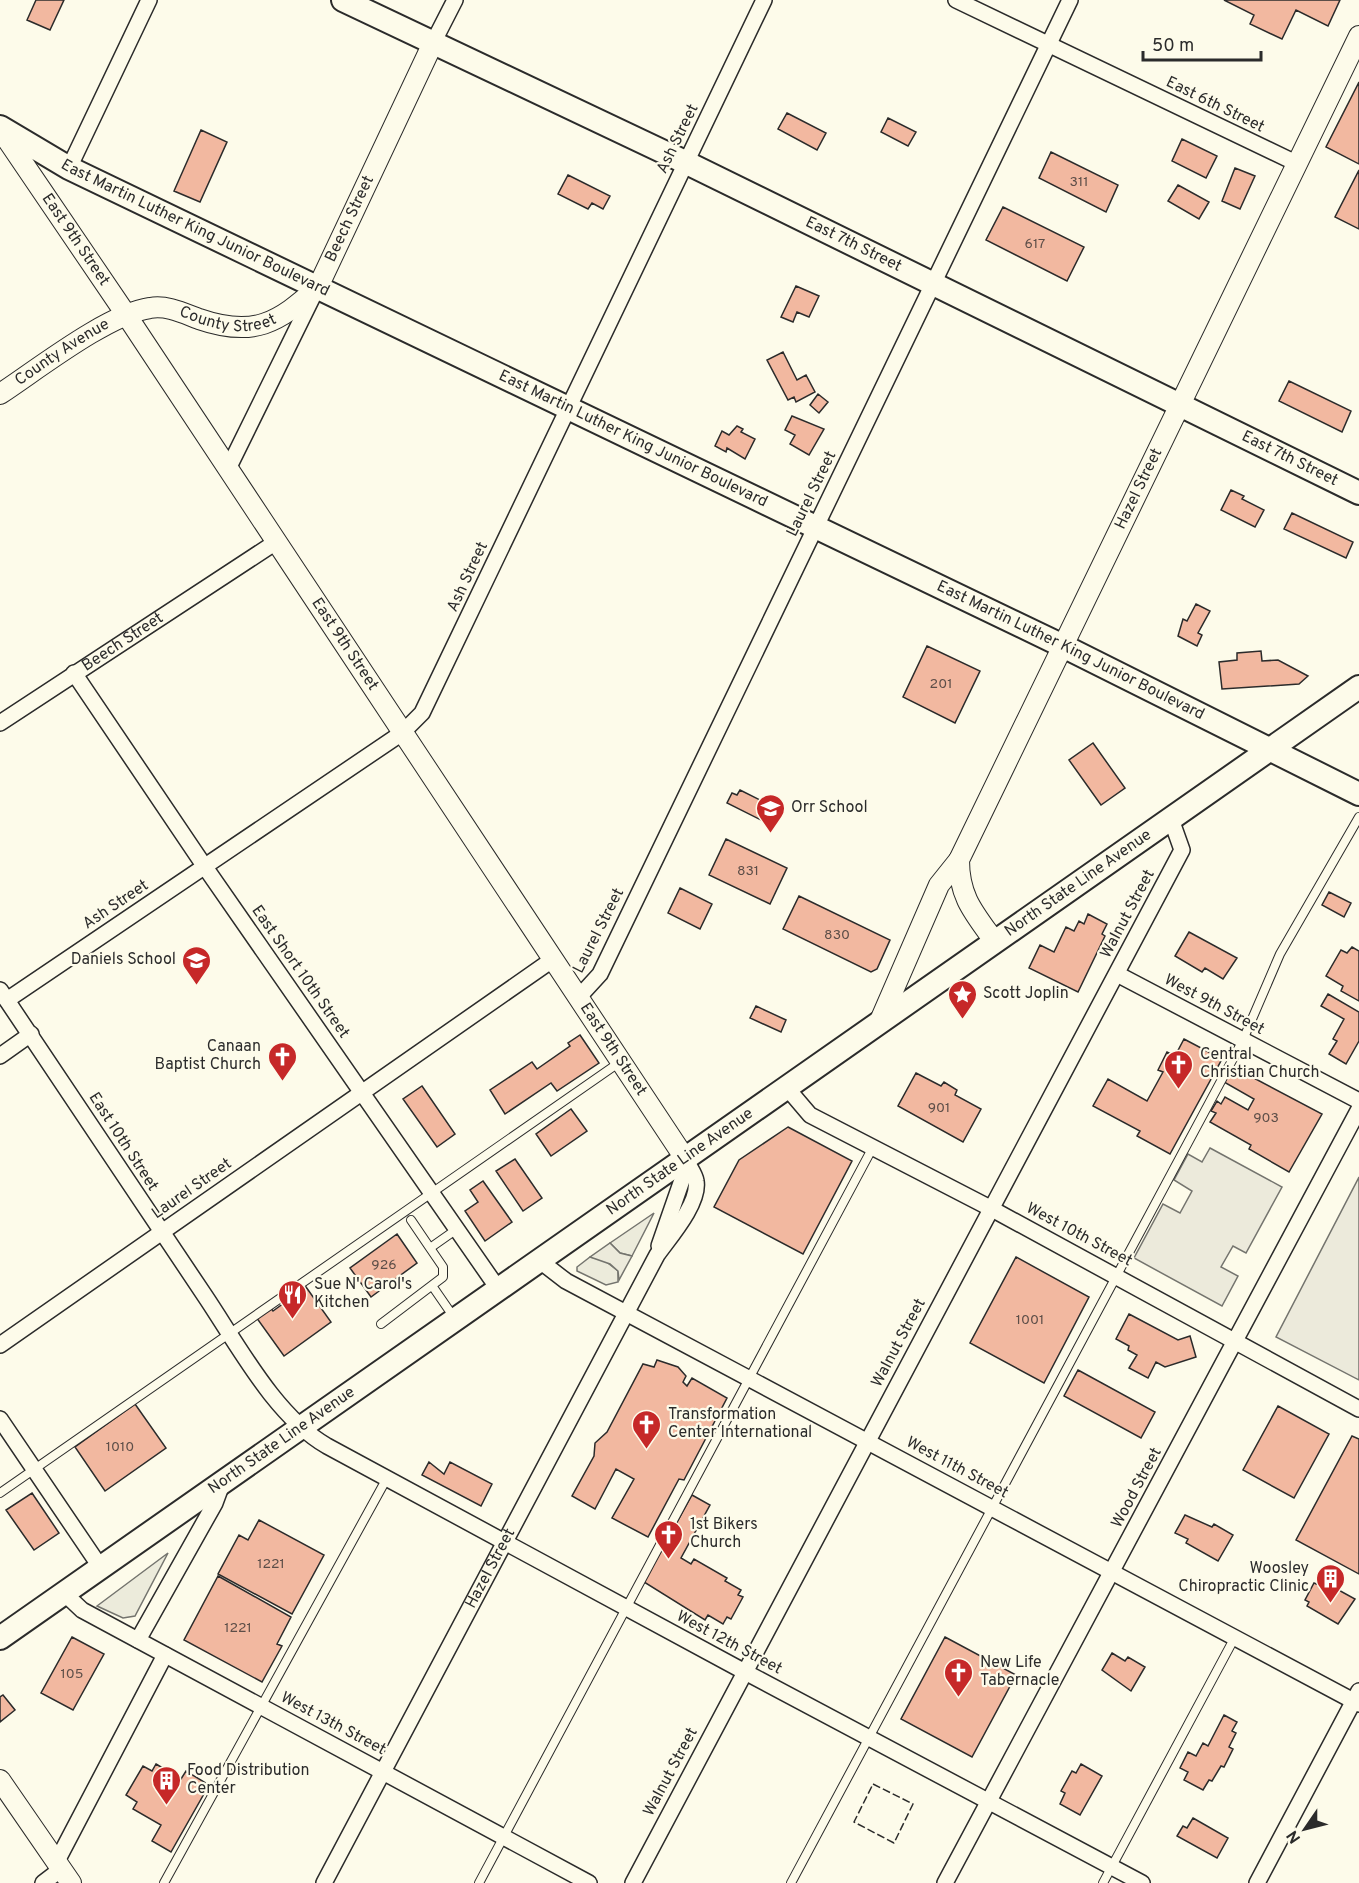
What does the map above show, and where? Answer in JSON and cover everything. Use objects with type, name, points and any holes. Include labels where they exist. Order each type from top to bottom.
[{"type":"main road","name":"East 7th Street","points":[[343,0],[687,163],[1359,493]]},
{"type":"main road","name":"East Martin Luther King Junior Boulevard","points":[[0,128],[69,168],[1063,646],[1359,794]]},
{"type":"main road","name":"North State Line Avenue","points":[[0,1638],[1270,750],[1356,685]]},
{"type":"street","points":[[69,168],[149,0]]},
{"type":"street","name":"Beech Street","points":[[228,469],[455,0]]},
{"type":"street","name":"Ash Street","points":[[4,995],[205,867],[402,733],[426,706],[765,0]]},
{"type":"street","name":"East 6th Street","points":[[956,0],[1296,164]]},
{"type":"street","name":"Laurel Street","points":[[578,998],[600,974],[1070,0]]},
{"type":"street","name":"Hazel Street","points":[[879,1023],[939,885],[958,860],[1359,36]]},
{"type":"street","name":"East 9th Street","points":[[0,128],[686,1160]]},
{"type":"street","name":"County Street","points":[[125,313],[153,307],[175,309],[230,327],[262,325],[288,314],[318,287]]},
{"type":"street","name":"County Avenue","points":[[0,394],[125,313]]},
{"type":"street","name":"Beech Street","points":[[0,723],[276,542]]},
{"type":"street","name":"East Short 10th Street","points":[[74,673],[205,867],[499,1290]]},
{"type":"street","name":"Walnut Street","points":[[633,1883],[1182,850],[1181,841],[1171,819]]},
{"type":"street","points":[[958,860],[963,896],[995,942]]},
{"type":"street","name":"Laurel Street","points":[[0,1345],[552,960]]},
{"type":"street","name":"West 9th Street","points":[[1117,975],[1359,1101]]},
{"type":"street","name":"East 10th Street","points":[[4,995],[230,1333],[283,1410],[301,1429]]},
{"type":"street","points":[[0,1056],[31,1034]]},
{"type":"street","name":"West 10th Street","points":[[786,1088],[810,1115],[992,1209],[1358,1405]]},
{"type":"street","name":"Wood Street","points":[[945,1883],[1114,1571],[1359,1109]]},
{"type":"street","name":"Hazel Street","points":[[324,1883],[657,1255],[691,1205],[696,1191],[695,1177],[686,1160]]},
{"type":"street","name":"West 11th Street","points":[[540,1261],[566,1281],[1235,1637],[1357,1699]]},
{"type":"street","points":[[0,1419],[101,1568]]},
{"type":"street","name":"West 12th Street","points":[[301,1429],[504,1542],[1142,1883]]},
{"type":"street","points":[[138,1640],[215,1503],[222,1484]]},
{"type":"street","name":"West 13th Street","points":[[64,1593],[82,1610],[385,1771],[588,1883]]},
{"type":"street","points":[[43,1883],[62,1872],[165,1655]]},
{"type":"street","points":[[1257,1883],[1357,1699]]},
{"type":"street","points":[[0,1781],[62,1872]]},
{"type":"lane","points":[[791,1883],[1243,1040],[1280,954],[1359,817]]},
{"type":"lane","points":[[0,1493],[620,1062]]},
{"type":"lane","points":[[478,1883],[873,1147]]},
{"type":"lane","points":[[381,1324],[433,1287],[443,1277],[444,1272],[411,1220]]},
{"type":"lane","points":[[430,1248],[457,1230]]},
{"type":"lane","points":[[433,1287],[456,1320]]},
{"type":"lane","points":[[164,1883],[387,1478]]},
{"type":"lane","points":[[1103,1883],[1235,1637]]},
{"type":"shaded area","points":[[1210,1148],[1282,1187],[1246,1253],[1233,1246],[1221,1267],[1238,1276],[1222,1306],[1134,1258],[1163,1204],[1180,1213],[1192,1191],[1174,1180],[1188,1154],[1202,1162]]},
{"type":"shaded area","points":[[1359,1177],[1359,1380],[1276,1337]]},
{"type":"shaded area","points":[[654,1213],[632,1256],[620,1253],[610,1243]]},
{"type":"shaded area","points":[[610,1243],[620,1253],[632,1256],[619,1280],[618,1271],[610,1264],[590,1257]]},
{"type":"shaded area","points":[[590,1257],[604,1260],[618,1271],[618,1282],[606,1285],[577,1271],[577,1267]]},
{"type":"shaded area","points":[[168,1553],[135,1616],[123,1618],[97,1606]]},
{"type":"building","points":[[36,0],[64,0],[50,30],[27,20]]},
{"type":"building","points":[[1224,0],[1340,0],[1328,26],[1296,10],[1282,39],[1250,24],[1254,15]]},
{"type":"building","points":[[1359,82],[1359,164],[1326,147]]},
{"type":"building","points":[[787,113],[826,133],[817,150],[778,129]]},
{"type":"building","points":[[888,118],[916,132],[908,146],[881,132]]},
{"type":"building","points":[[201,130],[227,142],[200,202],[174,191]]},
{"type":"building","points":[[1182,139],[1217,156],[1206,178],[1172,161]]},
{"type":"building","points":[[1051,152],[1118,185],[1106,212],[1039,178]]},
{"type":"building","points":[[1235,168],[1255,176],[1240,209],[1222,201]]},
{"type":"building","points":[[1359,170],[1359,229],[1335,217]]},
{"type":"building","points":[[568,175],[610,196],[603,209],[592,203],[588,209],[558,194]]},
{"type":"building","points":[[1178,185],[1209,202],[1199,219],[1168,201]]},
{"type":"building","points":[[1003,207],[1084,247],[1067,281],[986,240]]},
{"type":"building","points":[[796,286],[819,296],[809,317],[797,312],[793,322],[781,317]]},
{"type":"building","points":[[783,352],[797,380],[806,375],[815,392],[796,402],[794,397],[788,400],[767,360]]},
{"type":"building","points":[[1289,381],[1351,411],[1342,432],[1279,401]]},
{"type":"building","points":[[818,394],[828,402],[819,413],[810,405]]},
{"type":"building","points":[[792,416],[824,429],[809,455],[790,444],[795,435],[785,430]]},
{"type":"building","points":[[737,426],[743,429],[741,432],[755,439],[745,459],[727,448],[726,452],[715,446],[722,431],[729,435]]},
{"type":"building","points":[[1231,490],[1244,496],[1242,499],[1264,510],[1255,527],[1221,510]]},
{"type":"building","points":[[1292,513],[1353,542],[1346,558],[1284,529]]},
{"type":"building","points":[[1196,604],[1210,611],[1198,633],[1202,635],[1197,646],[1178,636],[1183,619],[1187,621]]},
{"type":"building","points":[[927,646],[980,671],[955,723],[903,697]]},
{"type":"building","points":[[1261,651],[1262,661],[1278,660],[1308,676],[1299,684],[1222,689],[1219,662],[1237,660],[1237,653]]},
{"type":"building","points":[[1093,743],[1125,788],[1101,805],[1069,760]]},
{"type":"building","points":[[740,790],[772,806],[765,822],[727,803],[732,793],[737,795]]},
{"type":"building","points":[[726,839],[787,868],[770,904],[709,875]]},
{"type":"building","points":[[680,888],[712,904],[700,929],[668,913]]},
{"type":"building","points":[[1329,892],[1351,903],[1344,917],[1322,905]]},
{"type":"building","points":[[799,896],[890,940],[877,969],[871,972],[783,929]]},
{"type":"building","points":[[1088,914],[1107,924],[1102,934],[1105,936],[1078,992],[1029,968],[1040,945],[1054,952],[1066,927],[1074,931],[1079,921],[1084,924]]},
{"type":"building","points":[[1189,932],[1237,958],[1223,979],[1205,968],[1202,972],[1175,956]]},
{"type":"building","points":[[1352,947],[1359,951],[1359,1001],[1341,991],[1343,986],[1326,976],[1341,950],[1347,953]]},
{"type":"building","points":[[1328,994],[1359,1012],[1359,1041],[1346,1064],[1329,1054],[1337,1041],[1333,1039],[1344,1019],[1321,1006]]},
{"type":"building","points":[[756,1006],[786,1020],[781,1032],[750,1018]]},
{"type":"building","points":[[580,1035],[599,1063],[557,1091],[551,1083],[505,1114],[490,1090],[532,1062],[537,1069],[570,1046],[568,1043]]},
{"type":"building","name":"Central Christian Church","points":[[1184,1039],[1222,1059],[1170,1154],[1137,1136],[1140,1131],[1093,1106],[1108,1079],[1147,1101],[1163,1072],[1158,1070],[1167,1052],[1175,1056]]},
{"type":"building","name":"Central Christian Church","points":[[1233,1067],[1322,1114],[1289,1172],[1249,1149],[1251,1145],[1210,1122],[1216,1113],[1211,1111],[1217,1101],[1221,1104],[1225,1097],[1248,1110],[1254,1099],[1224,1082]]},
{"type":"building","points":[[916,1073],[941,1086],[944,1082],[957,1090],[955,1095],[981,1109],[963,1142],[898,1106]]},
{"type":"building","points":[[422,1086],[455,1134],[437,1147],[403,1099]]},
{"type":"building","points":[[571,1109],[587,1131],[551,1156],[536,1134]]},
{"type":"building","points":[[788,1127],[852,1161],[803,1254],[714,1207],[739,1160]]},
{"type":"building","points":[[515,1159],[542,1198],[523,1211],[496,1171]]},
{"type":"building","points":[[483,1181],[512,1222],[485,1241],[465,1211],[478,1202],[470,1190]]},
{"type":"building","points":[[397,1234],[417,1263],[371,1297],[350,1268]]},
{"type":"building","points":[[1016,1257],[1089,1297],[1044,1383],[970,1343]]},
{"type":"building","name":"Sue N' Carol's Kitchen","points":[[306,1287],[331,1322],[284,1356],[256,1317],[270,1307],[273,1311]]},
{"type":"building","points":[[1129,1314],[1178,1340],[1190,1336],[1196,1357],[1165,1367],[1156,1362],[1148,1378],[1129,1368],[1137,1355],[1128,1350],[1129,1346],[1116,1339]]},
{"type":"building","name":"Transformation Center International","points":[[657,1360],[678,1367],[686,1376],[683,1382],[687,1386],[692,1378],[727,1398],[684,1480],[679,1479],[648,1537],[612,1518],[634,1479],[616,1469],[595,1509],[572,1496],[594,1456],[595,1443],[607,1432],[643,1364],[654,1367]]},
{"type":"building","points":[[1078,1370],[1155,1412],[1141,1438],[1064,1396]]},
{"type":"building","points":[[135,1404],[166,1448],[105,1491],[75,1447]]},
{"type":"building","points":[[1278,1406],[1329,1434],[1294,1498],[1243,1470]]},
{"type":"building","points":[[1352,1436],[1359,1439],[1359,1574],[1296,1540]]},
{"type":"building","points":[[429,1462],[444,1474],[450,1462],[492,1484],[481,1506],[422,1475]]},
{"type":"building","points":[[32,1493],[59,1533],[34,1550],[6,1510]]},
{"type":"building","name":"1st Bikers Church","points":[[692,1495],[710,1505],[681,1558],[691,1564],[694,1559],[727,1578],[725,1581],[741,1590],[738,1595],[743,1597],[731,1619],[727,1617],[723,1624],[708,1615],[705,1620],[644,1582]]},
{"type":"building","points":[[1185,1515],[1212,1527],[1214,1524],[1233,1535],[1218,1561],[1186,1543],[1188,1539],[1175,1533]]},
{"type":"building","points":[[259,1520],[324,1555],[292,1614],[218,1574],[239,1535],[248,1540]]},
{"type":"building","points":[[218,1576],[291,1617],[277,1644],[282,1646],[262,1682],[184,1640]]},
{"type":"building","name":"Woosley Chiropractic Clinic","points":[[1324,1582],[1355,1599],[1338,1624],[1307,1606],[1309,1602],[1305,1600],[1314,1583],[1321,1586]]},
{"type":"building","points":[[72,1637],[104,1654],[73,1710],[41,1693]]},
{"type":"building","name":"New Life Tabernacle","points":[[945,1637],[1016,1675],[972,1757],[901,1719]]},
{"type":"building","points":[[1112,1653],[1125,1661],[1128,1657],[1145,1667],[1131,1691],[1102,1670]]},
{"type":"building","points":[[3,1695],[15,1710],[0,1722],[0,1697]]},
{"type":"building","points":[[1224,1715],[1237,1722],[1232,1731],[1236,1733],[1229,1747],[1233,1749],[1224,1767],[1221,1766],[1203,1790],[1184,1780],[1188,1772],[1180,1768],[1188,1752],[1196,1756],[1203,1743],[1208,1746]]},
{"type":"building","name":"Food Distribution Center","points":[[156,1764],[181,1779],[186,1771],[209,1785],[171,1852],[152,1841],[161,1825],[133,1809],[137,1802],[126,1795],[143,1766],[152,1771]]},
{"type":"building","points":[[1081,1764],[1102,1776],[1080,1815],[1060,1804],[1065,1793],[1061,1791],[1072,1771],[1076,1773]]},
{"type":"building","points":[[1193,1818],[1228,1838],[1217,1858],[1177,1836],[1183,1826],[1187,1828]]},
{"type":"fence","points":[[873,1784],[913,1804],[894,1843],[854,1822],[873,1784]]},
{"type":"place","name":"Orr School","points":[[770,834]]},
{"type":"place","name":"Daniels School","points":[[197,986]]},
{"type":"place","name":"Scott Joplin","points":[[962,1020]]},
{"type":"place","name":"Canaan Baptist Church","points":[[282,1082]]},
{"type":"place","name":"Central Christian Church","points":[[1179,1090]]},
{"type":"place","name":"Sue N' Carol's Kitchen","points":[[293,1320]]},
{"type":"place","name":"Transformation Center International","points":[[647,1450]]},
{"type":"place","name":"1st Bikers Church","points":[[669,1560]]},
{"type":"place","name":"Woosley Chiropractic Clinic","points":[[1330,1604]]},
{"type":"place","name":"New Life Tabernacle","points":[[959,1698]]},
{"type":"place","name":"Food Distribution Center","points":[[166,1806]]}]
